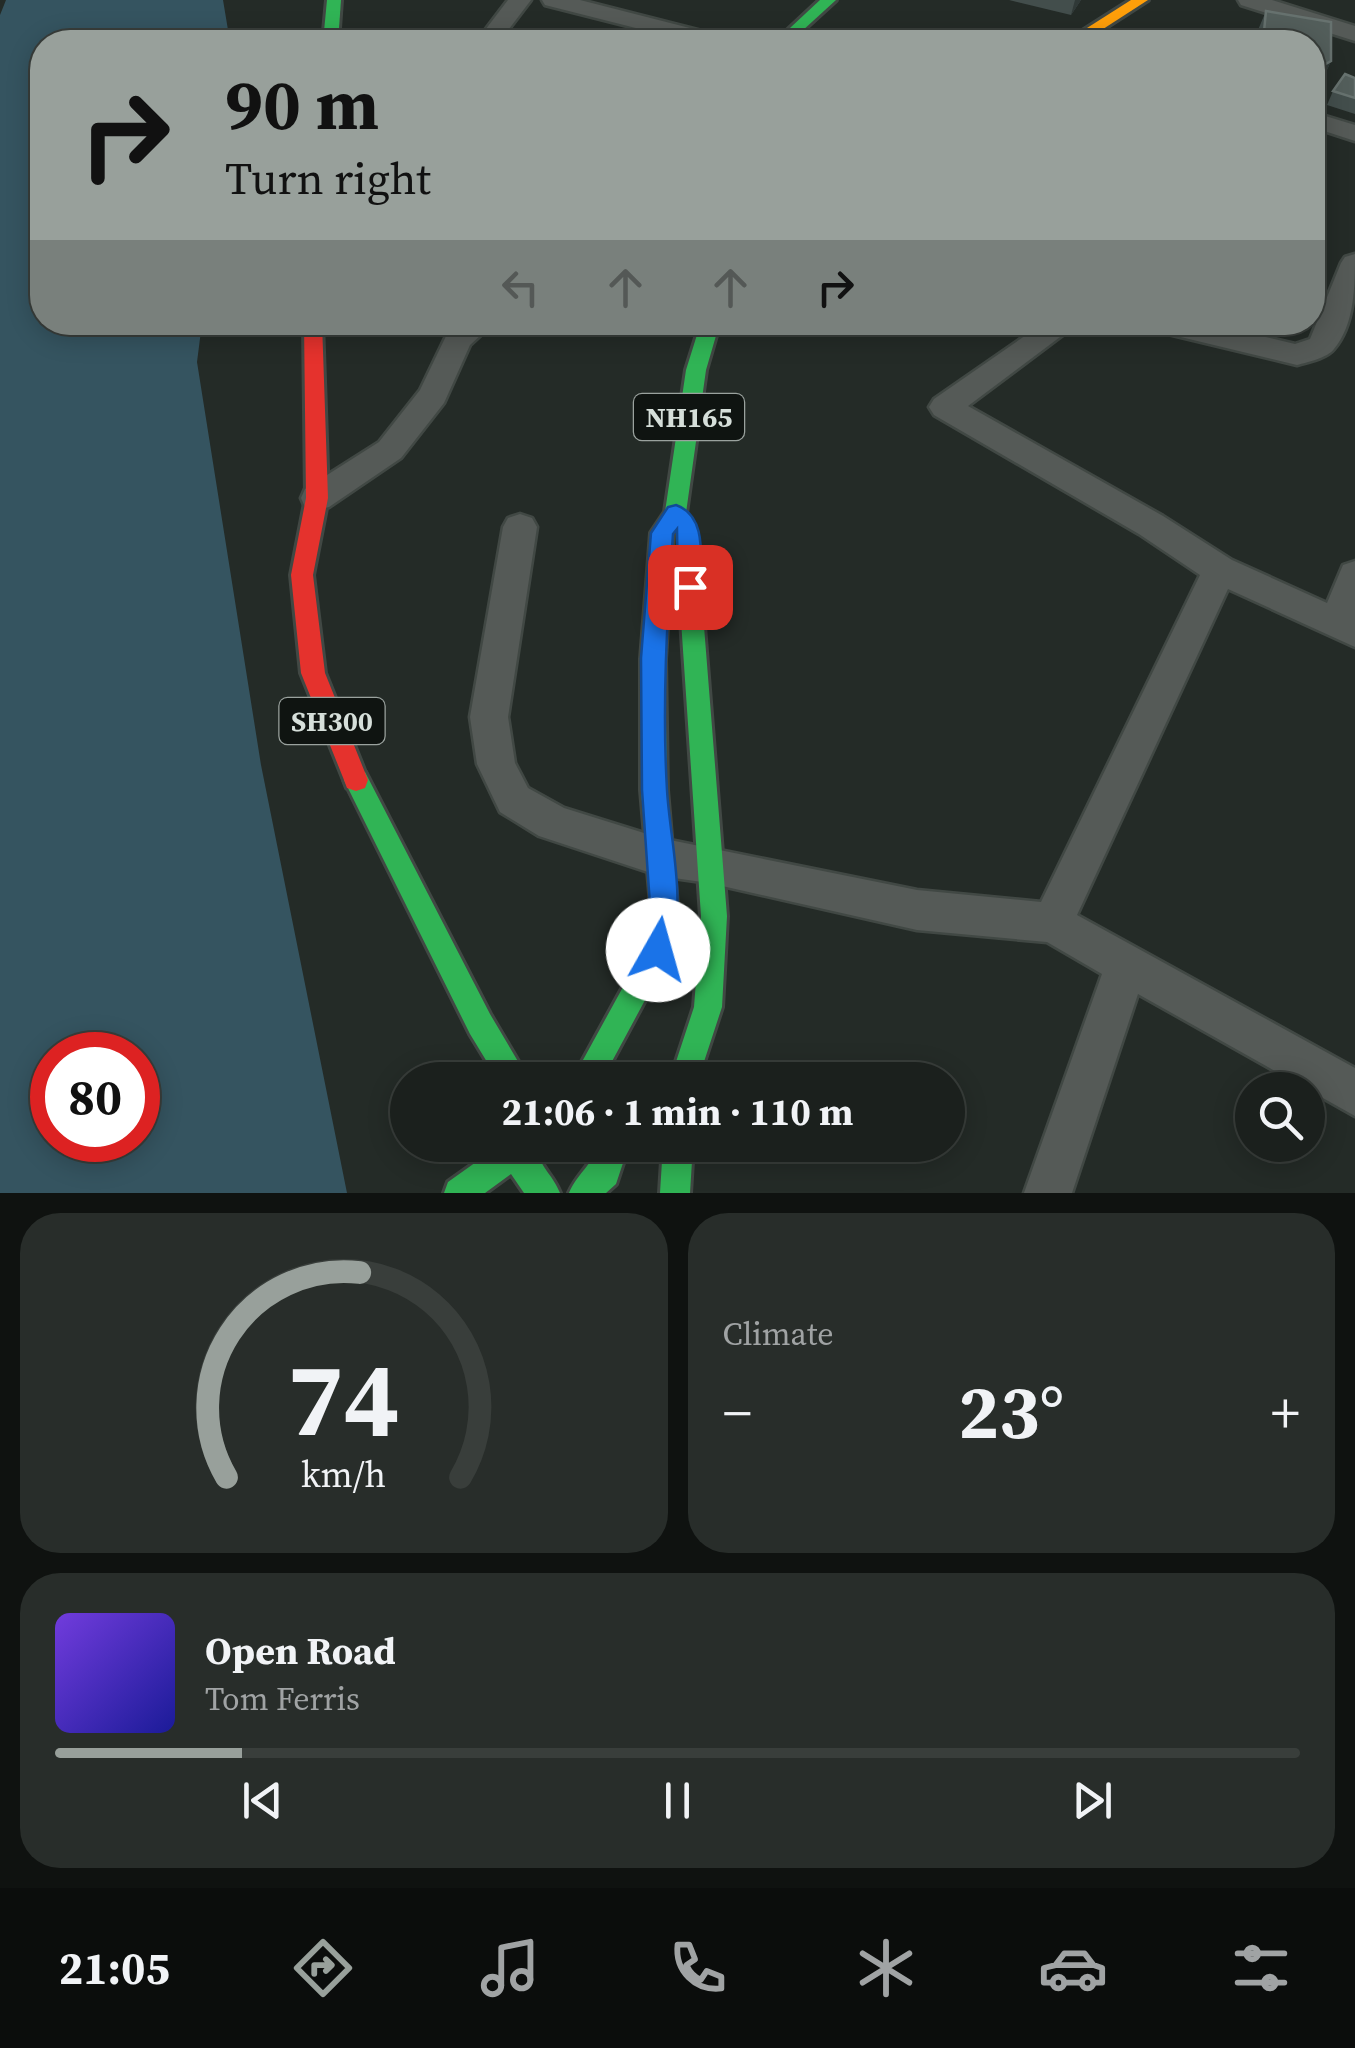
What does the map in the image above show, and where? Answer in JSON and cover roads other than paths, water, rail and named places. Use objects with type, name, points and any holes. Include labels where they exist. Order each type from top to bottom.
[{"type":"main road","points":[[332,30],[334,0]]},
{"type":"main road","points":[[795,30],[829,0]]},
{"type":"main road","points":[[1095,30],[1142,0]]},
{"type":"main road","points":[[1120,30],[1166,0]]},
{"type":"main road","name":"SH300","points":[[314,335],[317,498],[302,575],[313,673],[366,805],[503,1062]]},
{"type":"main road","name":"NH165","points":[[596,1062],[658,950],[664,905],[653,658],[662,533],[676,513],[696,370],[707,335]]},
{"type":"main road","name":"NH165","points":[[676,513],[688,526],[714,916],[708,1007],[690,1062]]},
{"type":"main road","points":[[459,1193],[500,1162]]},
{"type":"main road","points":[[524,1162],[529,1179],[546,1193]]},
{"type":"main road","points":[[676,1193],[677,1162]]},
{"type":"street","points":[[496,30],[520,0]]},
{"type":"street","points":[[554,0],[670,30]]},
{"type":"street","points":[[1250,0],[1355,34]]},
{"type":"street","points":[[1325,123],[1355,133]]},
{"type":"street","points":[[1216,335],[1297,354],[1322,345],[1346,310],[1355,263]]},
{"type":"street","points":[[317,498],[390,450],[433,395],[458,340],[465,335]]},
{"type":"street","points":[[1047,335],[945,407],[1151,524],[1220,570],[1346,628],[1355,575]]},
{"type":"street","points":[[520,528],[489,717],[496,764],[514,800],[553,823],[660,857],[709,864],[917,910],[1052,923],[1355,1093]]},
{"type":"street","points":[[1052,923],[1220,570]]},
{"type":"street","points":[[1048,1193],[1126,965]]},
{"type":"water","points":[[6,0],[223,0],[228,30],[30,30],[30,335],[200,335],[197,362],[261,765],[347,1193],[0,1193],[0,15]]}]
